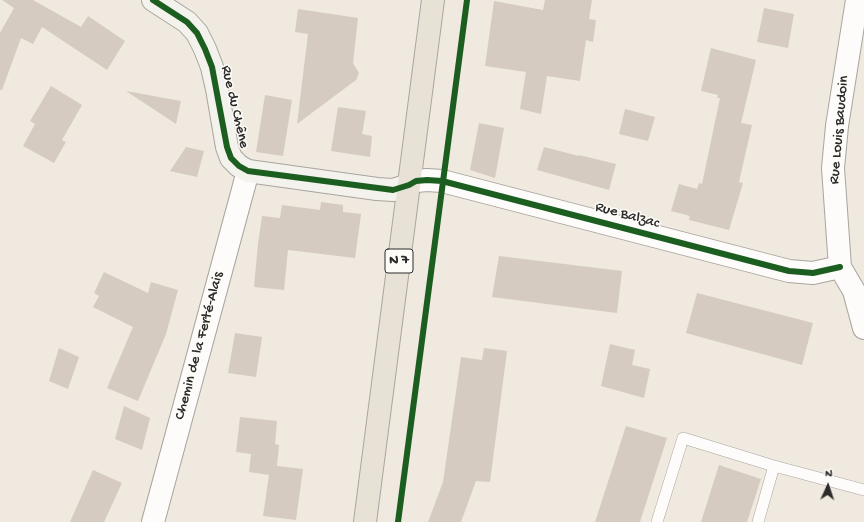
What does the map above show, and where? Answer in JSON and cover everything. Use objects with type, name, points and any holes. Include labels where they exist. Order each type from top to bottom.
[{"type":"main road","name":"N 7","points":[[365,522],[433,0]]},
{"type":"street","name":"Rue du Chêne","points":[[153,0],[187,22],[197,34],[212,67],[227,147],[232,158],[239,166],[248,171]]},
{"type":"street","name":"Rue Louis Baudoin","points":[[857,0],[833,168],[840,267],[854,291],[864,328]]},
{"type":"street","points":[[248,171],[377,189],[393,190],[409,185]]},
{"type":"street","name":"Chemin de la Ferté-Alais","points":[[153,522],[248,171]]},
{"type":"street","name":"Rue Balzac","points":[[409,185],[416,181],[442,181],[789,271],[813,272],[840,267]]},
{"type":"lane","points":[[657,522],[684,438],[774,466],[864,490]]},
{"type":"lane","points":[[758,522],[774,466]]},
{"type":"building","points":[[2,0],[33,0],[81,27],[88,16],[125,41],[107,70],[42,27],[33,44],[21,38],[2,90],[0,90],[0,33],[14,8]]},
{"type":"building","points":[[545,0],[592,0],[589,19],[596,20],[593,42],[586,40],[580,81],[547,76],[541,114],[520,109],[526,72],[485,66],[494,1],[543,10]]},
{"type":"building","points":[[764,8],[794,14],[788,48],[757,42]]},
{"type":"building","points":[[298,9],[358,18],[353,63],[359,73],[356,80],[297,124],[308,34],[295,32]]},
{"type":"building","points":[[711,48],[756,60],[741,123],[752,125],[739,182],[743,183],[729,230],[689,220],[690,216],[671,211],[679,184],[697,189],[699,183],[702,184],[720,98],[717,98],[718,95],[701,91]]},
{"type":"building","points":[[51,86],[82,105],[62,140],[66,142],[54,163],[23,146],[35,124],[30,121]]},
{"type":"building","points":[[126,91],[181,101],[176,124]]},
{"type":"building","points":[[265,95],[292,100],[283,156],[256,152]]},
{"type":"building","points":[[338,107],[366,111],[362,134],[372,136],[370,157],[331,151]]},
{"type":"building","points":[[625,109],[655,117],[648,141],[619,134]]},
{"type":"building","points":[[479,123],[504,128],[495,178],[470,170]]},
{"type":"building","points":[[186,147],[204,151],[197,177],[170,171]]},
{"type":"building","points":[[544,147],[616,164],[609,190],[537,170]]},
{"type":"building","points":[[321,202],[343,205],[343,212],[361,214],[355,258],[288,250],[284,290],[254,287],[262,216],[280,218],[282,205],[320,210]]},
{"type":"building","points":[[499,256],[622,271],[617,313],[492,297]]},
{"type":"building","points":[[104,272],[148,293],[151,282],[178,290],[166,334],[138,401],[107,388],[133,327],[93,307],[99,296],[94,293]]},
{"type":"building","points":[[697,293],[813,323],[802,365],[686,333]]},
{"type":"building","points":[[235,333],[262,337],[256,377],[228,373]]},
{"type":"building","points":[[610,344],[635,350],[632,365],[650,369],[644,398],[601,386]]},
{"type":"building","points":[[59,348],[79,357],[68,389],[49,381]]},
{"type":"building","points":[[484,348],[507,351],[490,482],[476,481],[461,522],[428,522],[443,482],[461,357],[482,360]]},
{"type":"building","points":[[124,406],[150,418],[142,450],[115,439]]},
{"type":"building","points":[[240,417],[277,421],[275,444],[279,445],[277,466],[303,469],[296,520],[263,516],[269,475],[249,472],[251,454],[236,452]]},
{"type":"building","points":[[626,426],[667,438],[640,522],[595,522]]},
{"type":"building","points":[[719,465],[761,479],[747,522],[701,522]]},
{"type":"building","points":[[93,470],[122,483],[104,522],[70,522]]},
{"type":"cycle path","points":[[153,0],[187,22],[197,33],[212,67],[227,147],[231,158],[239,166],[248,171],[393,190],[416,181],[442,181],[789,271],[813,273],[840,267]]},
{"type":"cycle path","points":[[398,522],[467,0]]}]
